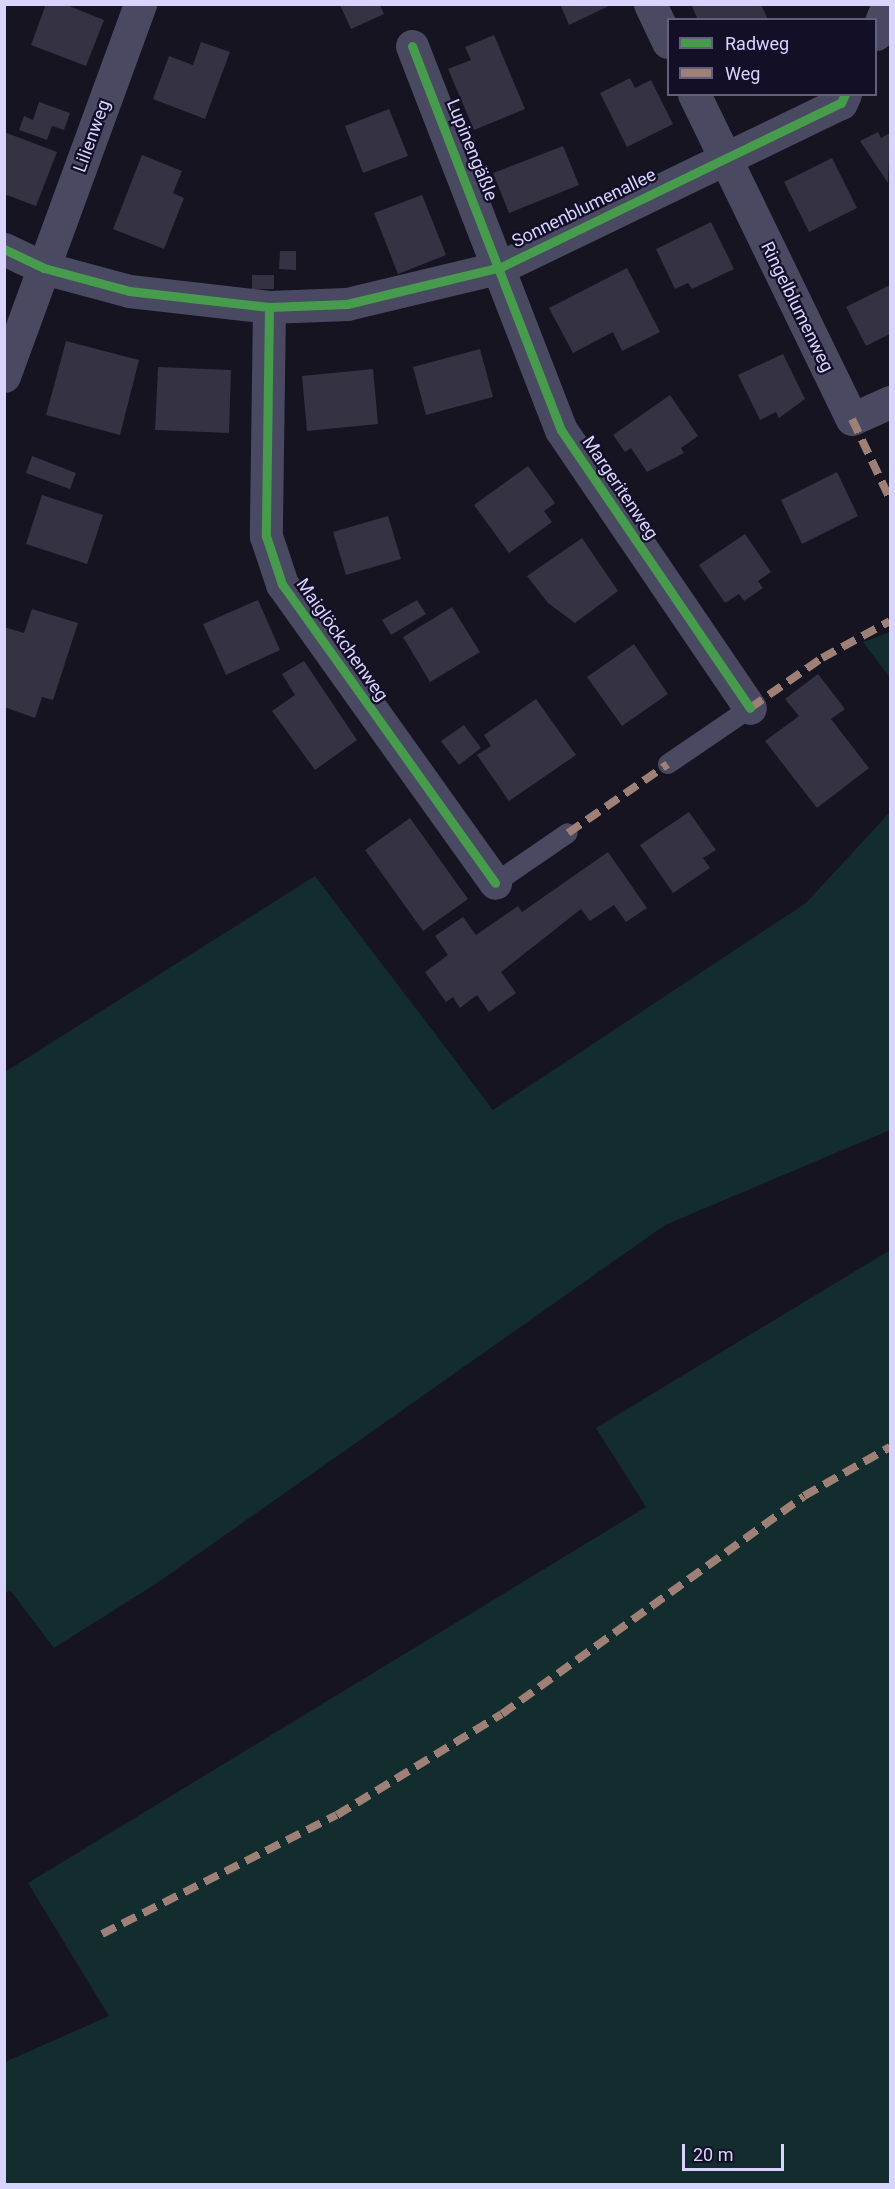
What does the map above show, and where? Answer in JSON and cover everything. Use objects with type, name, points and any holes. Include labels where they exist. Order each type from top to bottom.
[{"type":"street","name":"Lilienweg","points":[[4,376],[140,4]]},
{"type":"street","points":[[650,4],[667,38]]},
{"type":"street","points":[[877,32],[888,4]]},
{"type":"street","name":"Lupinengäßle","points":[[412,46],[501,267]]},
{"type":"street","points":[[877,50],[891,57]]},
{"type":"street","points":[[695,96],[724,157]]},
{"type":"street","name":"Sonnenblumenallee","points":[[4,249],[44,268],[129,291],[269,307],[347,304],[501,267],[724,157],[841,103],[844,96]]},
{"type":"street","name":"Ringelblumenweg","points":[[724,157],[852,419],[891,402]]},
{"type":"street","name":"Margeritenweg","points":[[501,267],[561,430],[750,708]]},
{"type":"street","name":"Maiglöckchenweg","points":[[269,307],[266,536],[282,584],[495,883]]},
{"type":"lane","points":[[668,764],[750,708]]},
{"type":"lane","points":[[495,883],[568,833]]},
{"type":"green space","points":[[890,632],[890,678],[863,642]]},
{"type":"green space","points":[[890,812],[890,1130],[665,1225],[157,1583],[54,1648],[10,1590],[5,1593],[5,1072],[315,876],[493,1110],[806,903]]},
{"type":"green space","points":[[890,1250],[890,2184],[5,2184],[5,2062],[109,2016],[28,1883],[646,1507],[596,1428]]},
{"type":"building","points":[[46,4],[64,4],[104,20],[86,66],[31,45]]},
{"type":"building","points":[[560,4],[613,4],[569,25]]},
{"type":"building","points":[[691,4],[761,4],[767,18],[697,18]]},
{"type":"building","points":[[340,5],[380,5],[384,14],[351,29]]},
{"type":"building","points":[[494,35],[525,109],[474,130],[448,69],[471,60],[465,47]]},
{"type":"building","points":[[201,42],[230,52],[205,119],[153,99],[169,56],[193,65]]},
{"type":"building","points":[[630,78],[635,88],[651,80],[673,124],[627,147],[600,93]]},
{"type":"building","points":[[39,102],[70,113],[64,130],[52,126],[47,140],[19,130],[24,116],[33,120]]},
{"type":"building","points":[[389,109],[408,156],[363,173],[345,126]]},
{"type":"building","points":[[4,132],[57,152],[36,206],[4,194]]},
{"type":"building","points":[[878,132],[881,138],[890,133],[888,183],[860,141]]},
{"type":"building","points":[[563,146],[579,185],[509,213],[493,173]]},
{"type":"building","points":[[142,155],[182,171],[173,193],[184,198],[164,249],[113,229]]},
{"type":"building","points":[[832,158],[857,208],[809,232],[784,182]]},
{"type":"building","points":[[422,195],[446,255],[398,274],[374,213]]},
{"type":"building","points":[[711,222],[734,269],[692,289],[688,283],[675,289],[656,249]]},
{"type":"building","points":[[280,251],[296,251],[296,270],[279,269]]},
{"type":"building","points":[[627,268],[660,332],[622,351],[613,332],[573,353],[549,308]]},
{"type":"building","points":[[252,275],[274,275],[274,289],[252,289]]},
{"type":"building","points":[[890,285],[890,334],[866,346],[846,307]]},
{"type":"building","points":[[66,341],[139,360],[120,435],[46,415]]},
{"type":"building","points":[[480,349],[493,397],[426,415],[413,367]]},
{"type":"building","points":[[783,354],[805,399],[779,418],[776,412],[760,420],[738,375]]},
{"type":"building","points":[[158,367],[231,370],[229,433],[155,430]]},
{"type":"building","points":[[373,369],[378,424],[307,431],[302,376]]},
{"type":"building","points":[[670,395],[698,436],[681,448],[684,453],[647,472],[631,448],[625,452],[613,435]]},
{"type":"building","points":[[32,456],[76,473],[70,489],[26,473]]},
{"type":"building","points":[[528,466],[555,503],[544,511],[552,522],[509,553],[474,505]]},
{"type":"building","points":[[837,472],[858,516],[802,544],[781,500]]},
{"type":"building","points":[[42,495],[103,515],[87,564],[26,544]]},
{"type":"building","points":[[388,516],[401,559],[346,575],[333,532]]},
{"type":"building","points":[[745,534],[771,572],[758,581],[763,588],[744,601],[739,594],[725,603],[699,565]]},
{"type":"building","points":[[582,538],[618,591],[575,623],[548,603],[527,576]]},
{"type":"building","points":[[258,600],[280,650],[226,675],[203,624]]},
{"type":"building","points":[[417,600],[426,614],[391,635],[382,620]]},
{"type":"building","points":[[452,607],[480,652],[430,682],[403,637]]},
{"type":"building","points":[[32,609],[78,623],[53,700],[42,697],[35,718],[4,707],[4,627],[24,633]]},
{"type":"building","points":[[634,644],[668,694],[622,726],[587,677]]},
{"type":"building","points":[[304,661],[357,740],[315,770],[272,711],[295,695],[282,674]]},
{"type":"building","points":[[818,674],[845,709],[831,719],[869,768],[817,808],[765,741],[799,716],[785,699]]},
{"type":"building","points":[[536,699],[576,755],[509,801],[477,755],[491,746],[484,735]]},
{"type":"building","points":[[464,725],[481,748],[459,765],[441,741]]},
{"type":"building","points":[[689,812],[716,850],[703,858],[710,868],[673,893],[640,845]]},
{"type":"building","points":[[410,818],[468,899],[423,931],[365,850]]},
{"type":"building","points":[[608,852],[647,908],[626,922],[614,905],[590,921],[581,909],[501,972],[516,993],[489,1012],[477,995],[460,1008],[453,997],[446,1002],[425,972],[448,955],[435,936],[463,917],[476,935],[518,906],[522,912]]},
{"type":"marked path","points":[[852,419],[890,499]]},
{"type":"marked path","points":[[750,708],[822,658],[890,621]]},
{"type":"marked path","points":[[568,833],[668,764]]},
{"type":"marked path","points":[[102,1934],[337,1815],[502,1714],[804,1496],[890,1447]]},
{"type":"cycle path","points":[[412,46],[561,430],[750,708]]},
{"type":"cycle path","points":[[4,249],[44,268],[129,291],[269,307],[347,304],[501,267],[841,103],[844,96]]},
{"type":"cycle path","points":[[269,307],[266,536],[282,584],[495,883]]}]
